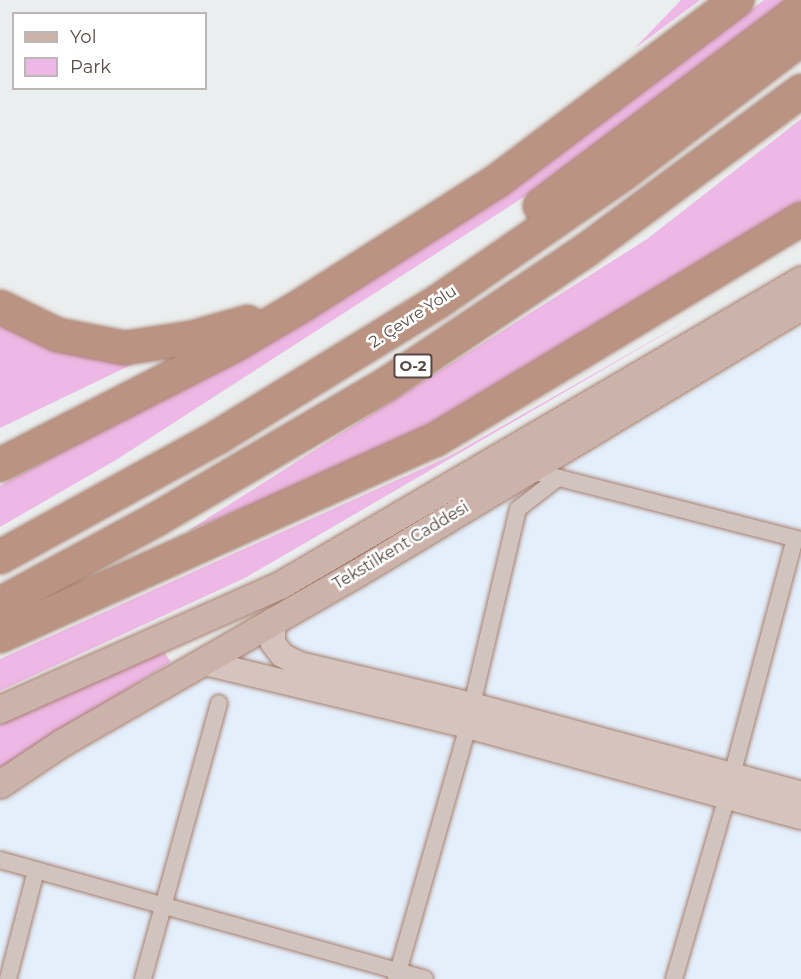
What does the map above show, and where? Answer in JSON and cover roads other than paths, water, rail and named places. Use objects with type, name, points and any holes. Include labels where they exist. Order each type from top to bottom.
[{"type":"highway","points":[[0,465],[233,346],[497,181],[737,0]]},
{"type":"highway","points":[[436,303],[497,240],[801,9]]},
{"type":"highway","name":"2. Çevre Yolu","points":[[0,557],[218,437],[436,303],[623,174],[801,39]]},
{"type":"highway","name":"O-2","points":[[0,604],[116,542],[387,384],[585,251],[801,91]]},
{"type":"highway","points":[[0,636],[435,440],[801,219]]},
{"type":"highway","points":[[0,307],[58,335],[125,348],[231,329],[328,287]]},
{"type":"main road","name":"Tekstilkent Caddesi","points":[[0,709],[280,585],[565,421],[801,280]]},
{"type":"main road","name":"Tekstilkent Caddesi","points":[[0,784],[63,742],[528,470],[801,306]]},
{"type":"main road","points":[[173,631],[180,650],[189,659],[209,657],[217,633],[202,621]]},
{"type":"street","points":[[528,470],[798,540],[674,979]]},
{"type":"street","points":[[397,976],[470,716],[518,509],[558,478]]},
{"type":"street","points":[[273,620],[273,643],[282,655],[299,664],[470,716],[729,786],[801,817]]},
{"type":"street","points":[[209,657],[470,716]]},
{"type":"street","points":[[143,979],[219,703]]},
{"type":"street","points":[[729,786],[801,794]]},
{"type":"street","points":[[0,860],[397,976],[425,979]]},
{"type":"street","points":[[8,979],[36,871]]}]
